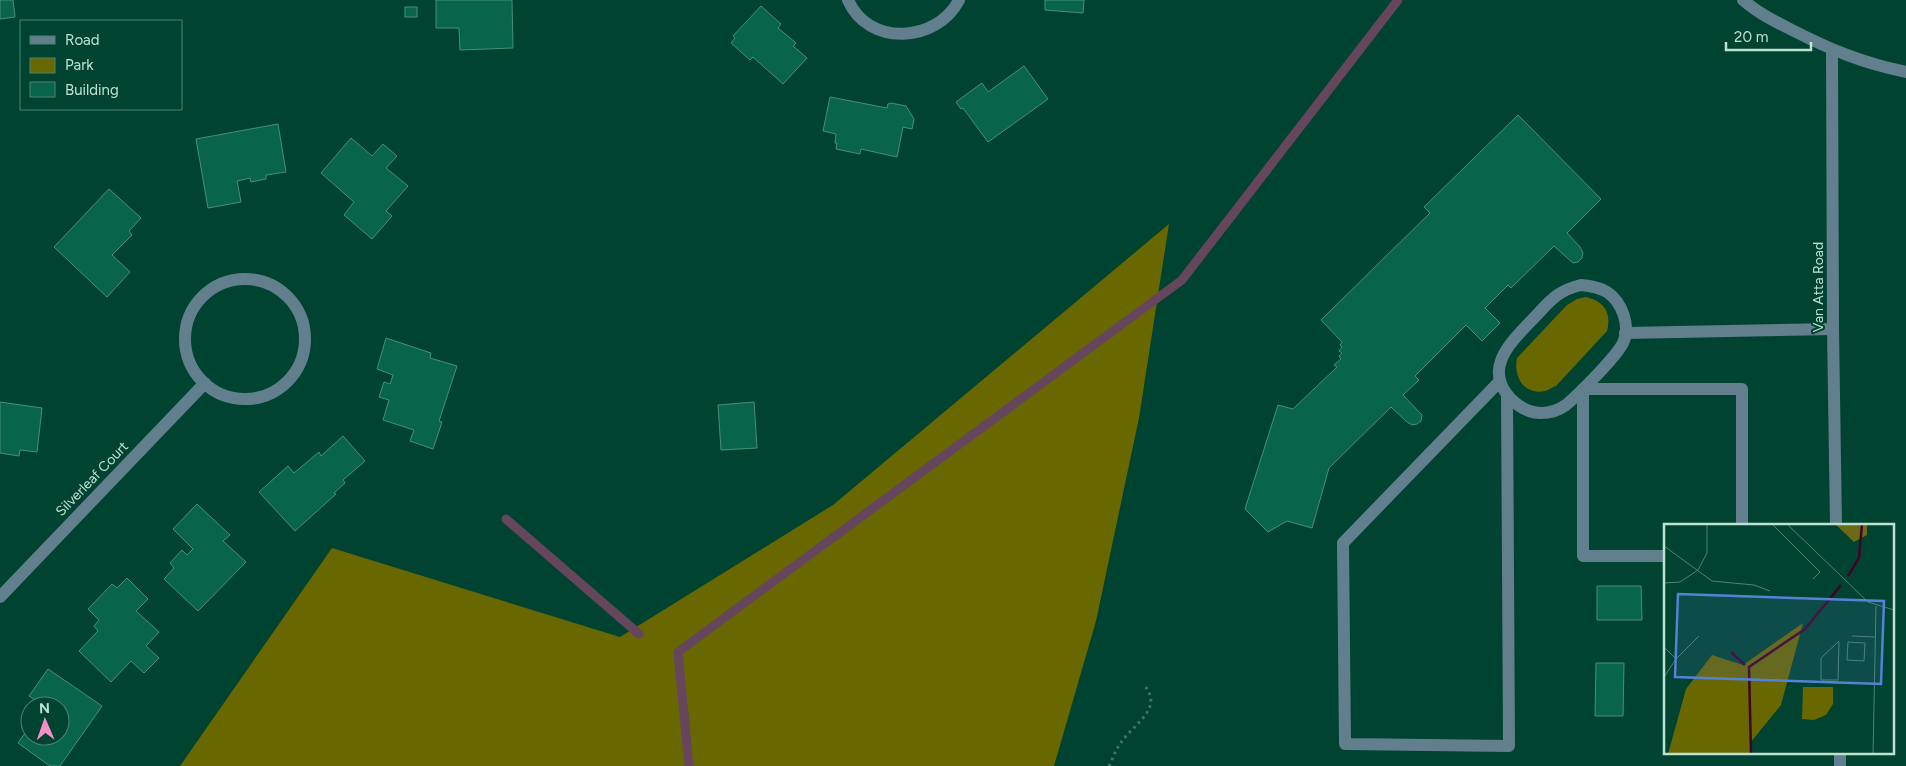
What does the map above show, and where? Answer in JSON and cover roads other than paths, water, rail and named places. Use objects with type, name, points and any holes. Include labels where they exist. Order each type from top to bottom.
[{"type":"street","points":[[848,0],[861,17],[874,27],[889,33],[905,34],[921,32],[936,25],[948,15],[959,0]]},
{"type":"street","points":[[1743,0],[1757,12],[1832,50],[1874,65],[1906,72]]},
{"type":"street","name":"Van Atta Road","points":[[1832,50],[1836,524]]},
{"type":"street","points":[[250,279],[266,282],[291,300],[304,328],[305,344],[301,359],[294,373],[283,384],[270,393],[240,398],[224,395],[205,383],[190,364],[185,334],[189,318],[196,304],[207,293],[220,284],[234,280],[250,279]]},
{"type":"street","points":[[1582,285],[1606,292],[1616,301],[1622,312],[1625,333],[1624,342],[1619,350],[1583,389],[1565,406],[1553,411],[1540,413],[1528,411],[1516,404],[1507,395],[1500,381],[1502,358],[1508,346],[1557,294],[1569,288],[1582,285]]},
{"type":"street","points":[[1625,333],[1833,329]]},
{"type":"street","points":[[1500,381],[1343,543],[1345,744],[1508,746],[1507,395]]},
{"type":"street","name":"Silverleaf Court","points":[[0,597],[205,383]]},
{"type":"street","points":[[1583,389],[1742,389],[1742,524]]},
{"type":"street","points":[[1583,389],[1583,556],[1664,556]]},
{"type":"waterway","points":[[689,766],[678,652],[1182,280],[1398,0]]},
{"type":"waterway","points":[[506,519],[639,634]]}]
